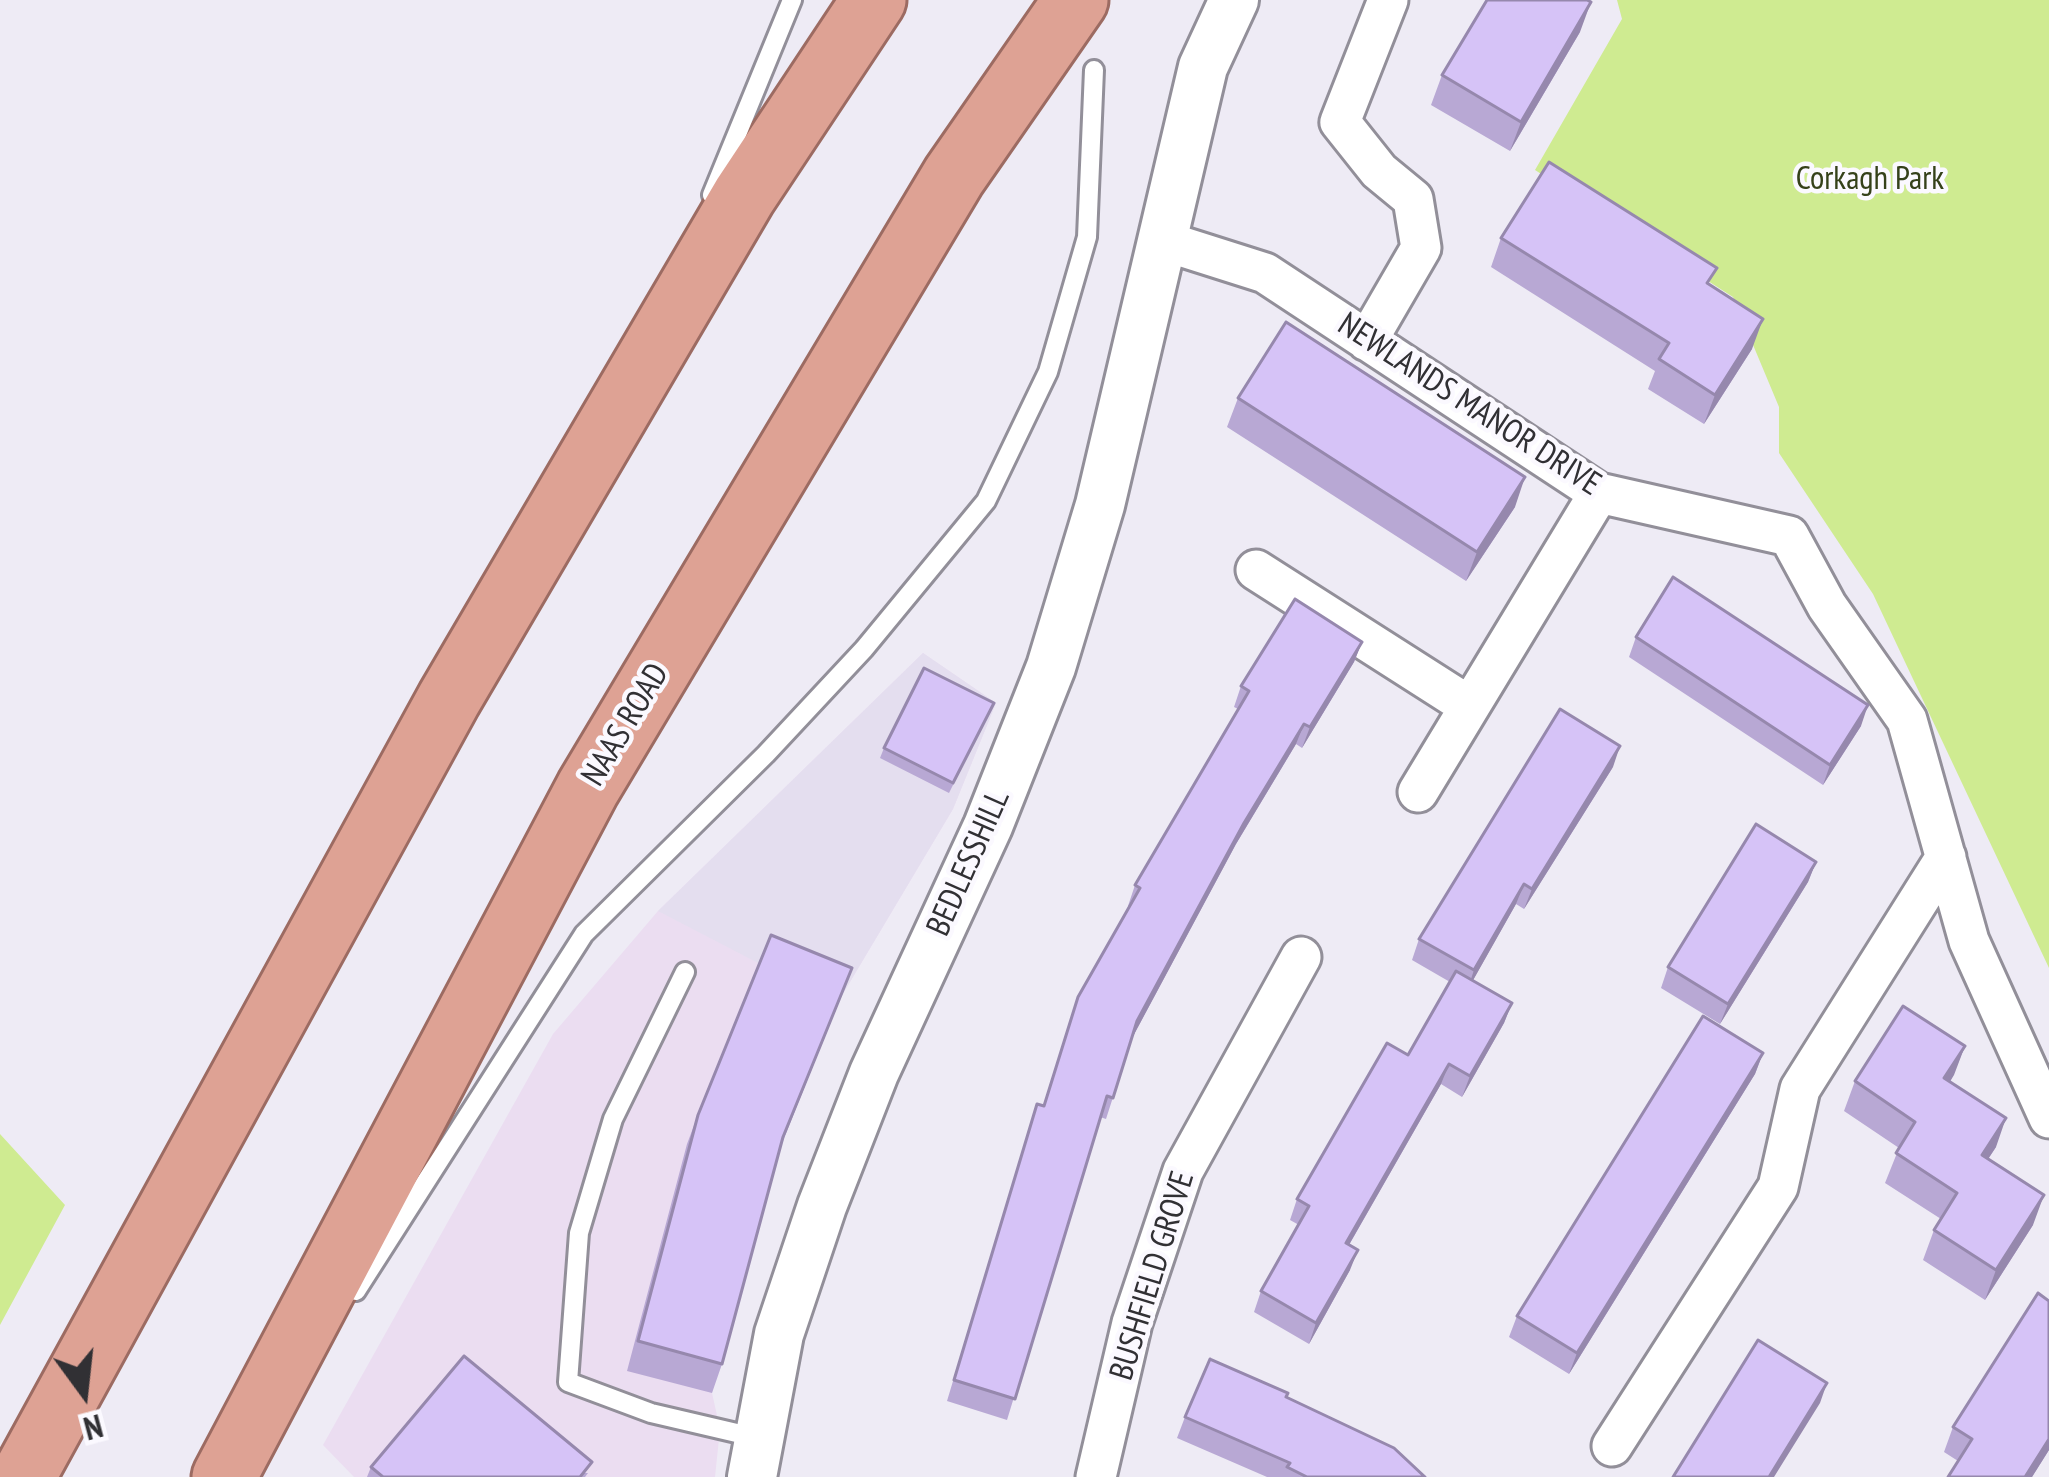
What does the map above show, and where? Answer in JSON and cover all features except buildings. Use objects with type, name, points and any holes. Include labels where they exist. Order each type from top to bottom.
[{"type":"highway","points":[[22,1477],[449,699],[744,196],[874,0]]},
{"type":"highway","name":"NAAS ROAD","points":[[224,1477],[588,788],[954,176],[1076,0]]},
{"type":"street","name":"BEDLESSHILL","points":[[756,1458],[779,1334],[821,1206],[874,1073],[988,826],[1051,667],[1100,505],[1203,67],[1234,0]]},
{"type":"street","points":[[1367,340],[1420,248],[1413,199],[1379,172],[1340,122],[1388,0]]},
{"type":"street","name":"NEWLANDS MANOR DRIVE","points":[[1161,240],[1265,273],[1599,494],[1789,536],[1827,606],[1906,720],[1969,940],[2049,1118]]},
{"type":"street","points":[[1418,792],[1599,494]]},
{"type":"street","points":[[1256,570],[1469,706]]},
{"type":"street","points":[[1612,1446],[1778,1187],[1800,1089],[1946,856]]},
{"type":"street","name":"BUSHFIELD GROVE","points":[[1096,1477],[1132,1323],[1183,1171],[1301,957]]},
{"type":"lane","points":[[705,212],[792,0]]},
{"type":"lane","points":[[346,1306],[584,934],[864,649],[986,501],[1048,372],[1087,238],[1094,70]]},
{"type":"lane","points":[[645,361],[697,233]]},
{"type":"lane","points":[[685,972],[613,1119],[579,1233],[568,1382],[756,1458]]},
{"type":"shaded area","points":[[923,653],[996,703],[953,809],[841,997],[766,1182],[712,1393],[720,1429],[715,1477],[354,1477],[323,1445],[553,1034],[658,911]]},
{"type":"shaded area","points":[[923,653],[996,703],[953,809],[841,997],[760,964],[658,911]]},
{"type":"green space","name":"Corkagh Park","points":[[1617,0],[2049,0],[2049,968],[1873,594],[1779,453],[1779,407],[1733,297],[1535,170],[1622,19]]},
{"type":"green space","points":[[0,1134],[65,1205],[0,1325]]}]
